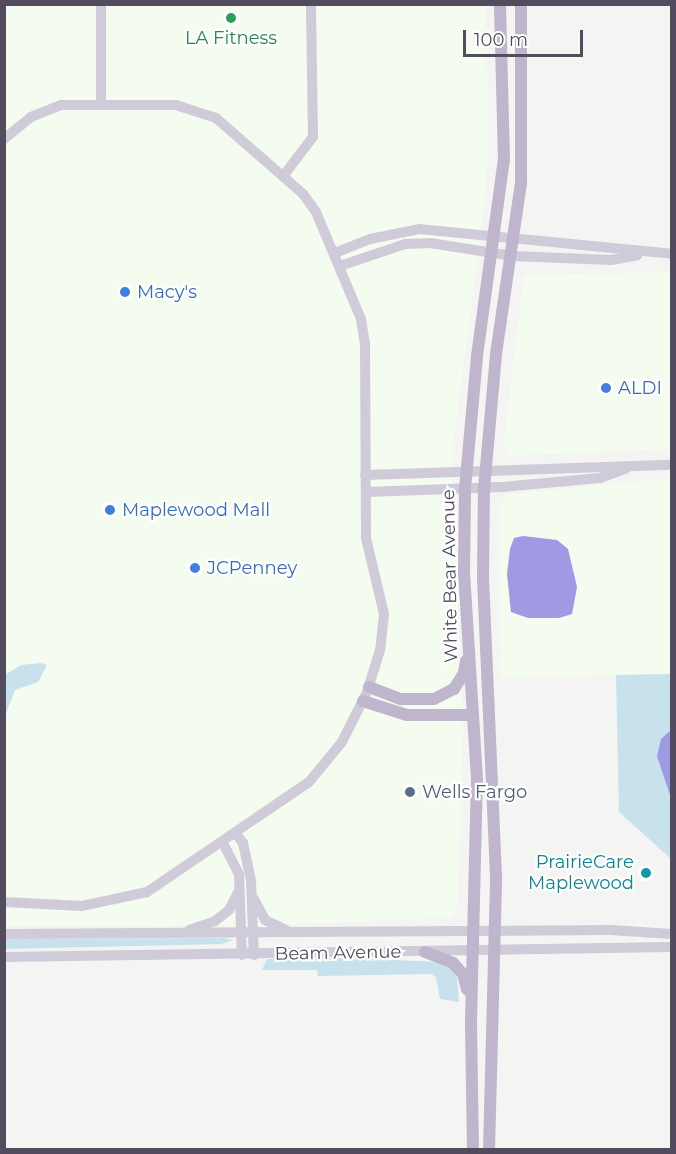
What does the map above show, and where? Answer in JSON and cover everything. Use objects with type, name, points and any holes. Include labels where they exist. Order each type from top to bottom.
[{"type":"main road","name":"White Bear Avenue","points":[[473,1149],[471,1007],[477,779],[468,645],[465,473],[477,356],[495,237],[504,133],[500,4]]},
{"type":"main road","name":"White Bear Avenue","points":[[489,1149],[496,932],[484,473],[496,354],[512,256],[523,154],[521,4]]},
{"type":"main road","points":[[369,687],[412,700],[445,695],[465,673],[468,645]]},
{"type":"main road","points":[[363,701],[407,715],[473,715]]},
{"type":"main road","points":[[424,952],[459,968],[465,979],[471,1007]]},
{"type":"street","points":[[101,4],[101,103]]},
{"type":"street","points":[[284,175],[313,137],[311,4]]},
{"type":"street","points":[[4,139],[46,110],[101,103],[176,105],[216,118],[284,175],[316,212],[361,319],[365,343],[366,538],[384,614],[380,650],[363,701],[342,742],[313,777],[223,843],[160,885],[132,898],[82,906],[4,902]]},
{"type":"street","points":[[335,253],[370,239],[419,229],[514,240],[612,247],[644,254]]},
{"type":"street","points":[[340,266],[405,244],[430,243],[512,256],[611,260],[644,254],[672,254]]},
{"type":"street","points":[[365,475],[484,473],[610,465],[628,468],[672,465]]},
{"type":"street","points":[[366,492],[484,489],[600,478],[628,468]]},
{"type":"street","points":[[236,834],[247,858],[251,892],[242,955]]},
{"type":"street","points":[[223,843],[236,863],[246,933],[254,955]]},
{"type":"street","points":[[179,933],[215,921],[229,910],[240,886]]},
{"type":"street","points":[[251,892],[265,920],[292,933]]},
{"type":"street","name":"Beam Avenue","points":[[4,934],[496,932],[672,934]]},
{"type":"street","name":"Beam Avenue","points":[[4,957],[495,952],[672,947]]},
{"type":"shaded area","points":[[4,5],[485,5],[489,128],[485,199],[452,457],[463,728],[458,906],[453,918],[251,926],[5,926]]},
{"type":"shaded area","points":[[671,272],[671,449],[509,456],[503,446],[524,275]]},
{"type":"shaded area","points":[[671,478],[671,674],[500,678],[499,508],[504,498],[509,494]]},
{"type":"shaded area","points":[[523,536],[557,540],[568,549],[577,587],[572,614],[559,618],[528,618],[511,612],[507,574],[510,549],[514,538]]},
{"type":"shaded area","points":[[40,663],[47,665],[38,682],[15,690],[5,716],[5,675],[21,665]]},
{"type":"shaded area","points":[[671,674],[671,859],[619,812],[616,675]]},
{"type":"shaded area","points":[[671,730],[671,798],[657,756],[661,739]]},
{"type":"shaded area","points":[[223,938],[233,940],[221,944],[5,949],[4,939]]},
{"type":"shaded area","points":[[344,958],[441,962],[451,966],[457,978],[459,1002],[440,999],[436,977],[431,974],[318,976],[317,970],[262,970],[267,959]]},
{"type":"place","name":"LA Fitness","points":[[231,18]]},
{"type":"place","name":"Macy's","points":[[125,292]]},
{"type":"place","name":"ALDI","points":[[606,388]]},
{"type":"place","name":"Maplewood Mall","points":[[110,510]]},
{"type":"place","name":"JCPenney","points":[[195,568]]},
{"type":"place","name":"Wells Fargo","points":[[410,792]]},
{"type":"place","name":"PrairieCare Maplewood","points":[[646,873]]}]
